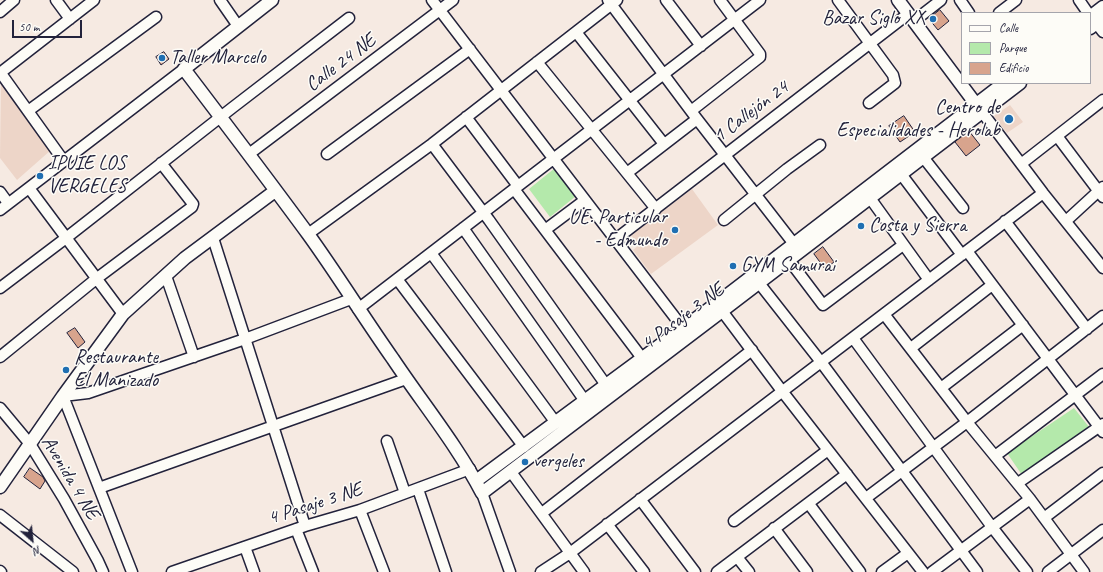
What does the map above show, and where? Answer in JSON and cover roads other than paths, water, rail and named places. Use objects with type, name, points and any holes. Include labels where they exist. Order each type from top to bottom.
[{"type":"street","points":[[0,12],[14,0]]},
{"type":"street","points":[[56,0],[70,19]]},
{"type":"street","points":[[63,160],[0,73],[94,0]]},
{"type":"street","points":[[220,0],[238,26]]},
{"type":"street","points":[[0,192],[4,206],[272,0]]},
{"type":"street","points":[[432,0],[683,328]]},
{"type":"street","name":"Calle 24 NE","points":[[249,154],[453,0]]},
{"type":"street","points":[[666,0],[701,46]]},
{"type":"street","points":[[627,173],[664,144],[694,115],[759,59],[760,54],[720,0]]},
{"type":"street","points":[[358,309],[760,0]]},
{"type":"street","points":[[838,0],[893,75],[895,83],[869,103]]},
{"type":"street","points":[[898,0],[961,84]]},
{"type":"street","name":"1 Callejón 24","points":[[616,239],[870,44],[911,17],[941,0]]},
{"type":"street","points":[[960,0],[968,12]]},
{"type":"street","points":[[1000,12],[1016,0]]},
{"type":"street","points":[[1079,0],[1088,12]]},
{"type":"street","points":[[308,234],[432,144],[576,32],[612,2],[694,115],[794,244]]},
{"type":"street","points":[[1094,21],[1103,7]]},
{"type":"street","points":[[28,111],[156,16]]},
{"type":"street","points":[[0,288],[349,18]]},
{"type":"street","points":[[576,32],[664,144]]},
{"type":"street","points":[[327,154],[470,49]]},
{"type":"street","points":[[537,62],[656,209]]},
{"type":"street","points":[[184,69],[308,234],[406,379],[453,443],[470,469],[482,493],[510,572]]},
{"type":"street","points":[[961,84],[1043,193],[1103,268]]},
{"type":"street","name":"4 Pasaje 3 NE","points":[[482,493],[923,157],[979,108],[1003,84]]},
{"type":"street","name":"4 Pasaje 3 NE","points":[[476,481],[524,447],[794,244],[979,108],[1018,84]]},
{"type":"street","points":[[1021,164],[1102,102]]},
{"type":"street","points":[[466,117],[545,230],[642,358]]},
{"type":"street","points":[[1057,136],[1102,192],[1066,221]]},
{"type":"street","points":[[432,144],[484,213],[606,385]]},
{"type":"street","points":[[724,220],[820,145]]},
{"type":"street","points":[[923,157],[964,208]]},
{"type":"street","points":[[0,357],[96,279],[192,207],[193,204],[161,163]]},
{"type":"street","points":[[901,174],[1023,324],[1076,396],[1102,428],[1018,483]]},
{"type":"street","points":[[28,188],[123,314]]},
{"type":"street","points":[[0,487],[63,396],[123,314],[185,258],[275,191]]},
{"type":"street","points":[[541,572],[570,553],[1043,193]]},
{"type":"street","points":[[870,198],[929,280]]},
{"type":"street","points":[[545,230],[585,200]]},
{"type":"street","points":[[1006,221],[1086,328]]},
{"type":"street","points":[[463,228],[585,401]]},
{"type":"street","points":[[213,238],[273,427],[313,572]]},
{"type":"street","points":[[789,260],[823,305],[903,245]]},
{"type":"street","points":[[431,253],[556,423]]},
{"type":"street","points":[[166,276],[194,357]]},
{"type":"street","points":[[397,279],[524,447]]},
{"type":"street","points":[[759,283],[821,362],[977,572]]},
{"type":"street","points":[[911,348],[992,285]]},
{"type":"street","points":[[63,396],[88,393],[194,357],[351,298]]},
{"type":"street","points":[[722,311],[782,391],[923,572]]},
{"type":"street","points":[[884,314],[966,422],[1018,483],[1084,572]]},
{"type":"street","points":[[866,498],[900,470],[966,422],[1103,316]]},
{"type":"street","points":[[941,388],[1023,324]]},
{"type":"street","points":[[853,338],[992,527],[1027,572]]},
{"type":"street","points":[[542,513],[752,350]]},
{"type":"street","points":[[995,456],[1103,374]]},
{"type":"street","points":[[100,488],[406,379]]},
{"type":"street","points":[[63,396],[132,572]]},
{"type":"street","name":"Avenida 4 NE","points":[[0,408],[30,444],[64,499],[103,572]]},
{"type":"street","points":[[387,441],[405,493]]},
{"type":"street","points":[[734,521],[828,450]]},
{"type":"street","name":"4 Pasaje 3 NE","points":[[172,572],[191,569],[245,547],[300,528],[360,510],[470,469]]},
{"type":"street","points":[[511,472],[584,572]]},
{"type":"street","points":[[1044,518],[1103,473]]},
{"type":"street","points":[[717,572],[847,474]]},
{"type":"street","points":[[418,489],[446,572]]},
{"type":"street","points":[[640,499],[695,572]]},
{"type":"street","points":[[932,572],[1030,499]]},
{"type":"street","points":[[809,504],[860,572]]},
{"type":"street","points":[[360,510],[384,572]]},
{"type":"street","points":[[0,515],[73,572]]},
{"type":"street","points":[[608,524],[644,572]]},
{"type":"street","points":[[774,528],[807,572]]},
{"type":"street","points":[[1048,572],[1103,530]]},
{"type":"street","points":[[245,547],[254,572]]},
{"type":"street","points":[[882,572],[908,553]]},
{"type":"street","points":[[737,557],[749,572]]},
{"type":"place","name":"Bazar Siglo XX","points":[[933,19]]},
{"type":"place","name":"Taller Marcelo","points":[[162,58]]},
{"type":"place","name":"Centro de Especialidades - Herolab","points":[[1009,119]]},
{"type":"place","name":"IPUIE LOS VERGELES","points":[[40,176]]},
{"type":"place","name":"Costa y Sierra","points":[[861,226]]},
{"type":"place","name":"UE. Particular - Edmundo","points":[[675,230]]},
{"type":"place","name":"GYM Samurai","points":[[733,266]]},
{"type":"place","name":"Restaurante El Manizado","points":[[66,370]]},
{"type":"place","name":"vergeles","points":[[525,462]]}]
